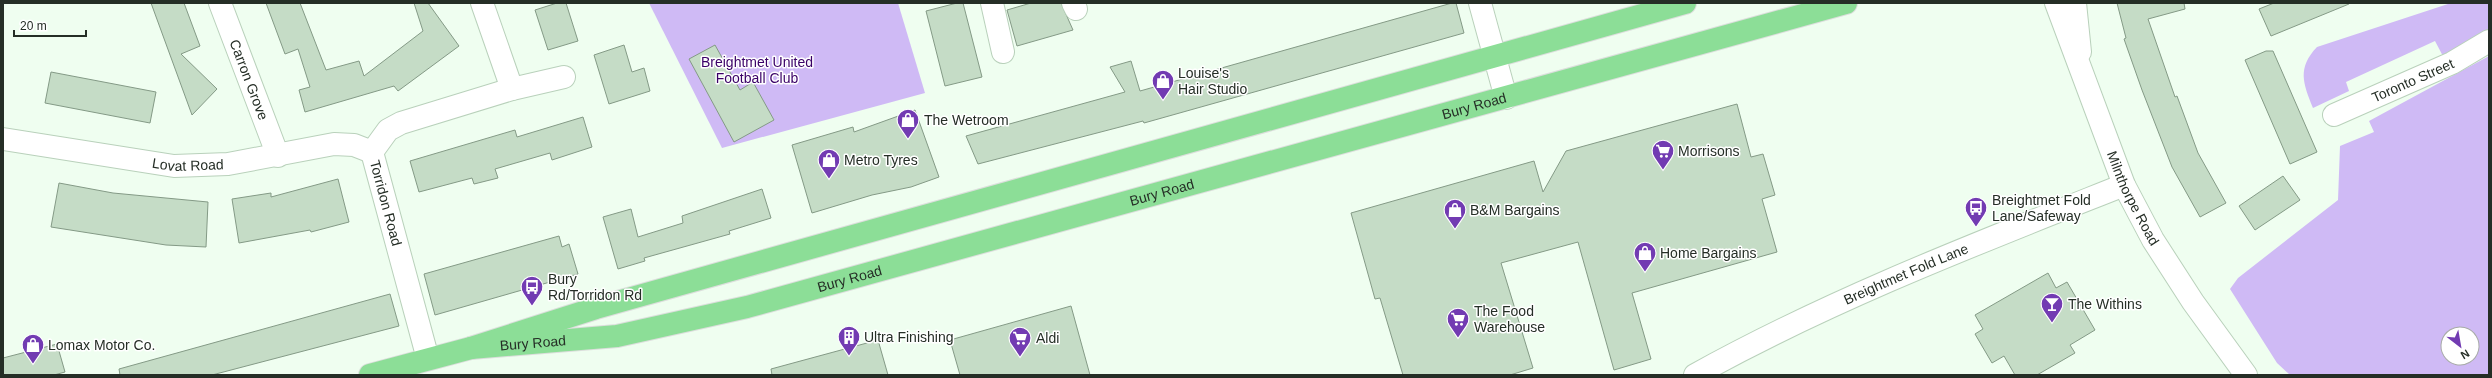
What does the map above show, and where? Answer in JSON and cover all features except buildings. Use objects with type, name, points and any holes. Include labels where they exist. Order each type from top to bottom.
[{"type":"highway","name":"Bury Road","points":[[370,375],[471,348],[596,308],[1685,3]]},
{"type":"highway","name":"Bury Road","points":[[471,348],[617,336],[747,307],[1846,3]]},
{"type":"street","name":"Carron Grove","points":[[220,3],[278,156]]},
{"type":"street","points":[[482,3],[512,89]]},
{"type":"street","points":[[992,3],[1004,52]]},
{"type":"street","points":[[1480,3],[1506,98]]},
{"type":"street","points":[[2044,3],[2082,76]]},
{"type":"street","name":"Milnthorpe Road","points":[[2056,3],[2082,76],[2124,184],[2153,240],[2193,302],[2246,375]]},
{"type":"street","points":[[2076,3],[2082,76]]},
{"type":"street","name":"Toronto Street","points":[[2334,116],[2452,63],[2489,40]]},
{"type":"street","name":"Torridon Road","points":[[428,360],[372,152],[381,138],[401,123],[512,89],[564,77]]},
{"type":"street","name":"Lovat Road","points":[[3,139],[174,166],[228,164],[278,156],[334,144],[354,145],[372,152]]},
{"type":"street","name":"Breightmet Fold Lane","points":[[1694,375],[1754,342],[1849,296],[2124,184]]},
{"type":"green space","name":"Breightmet United Football Club","points":[[649,3],[898,3],[925,93],[722,148]]},
{"type":"green space","points":[[2451,3],[2489,3],[2489,36],[2445,60],[2435,41],[2346,82],[2349,91],[2313,108],[2305,83],[2304,69],[2317,47]]},
{"type":"green space","points":[[2489,56],[2489,375],[2290,375],[2277,363],[2230,289],[2238,278],[2338,200],[2340,146],[2374,132],[2369,121]]},
{"type":"place","name":"Louise's Hair Studio","points":[[1163,100]]},
{"type":"place","name":"The Wetroom","points":[[908,140]]},
{"type":"place","name":"Morrisons","points":[[1663,170]]},
{"type":"place","name":"Metro Tyres","points":[[829,180]]},
{"type":"place","name":"Breightmet Fold Lane/Safeway","points":[[1976,228]]},
{"type":"place","name":"B&M Bargains","points":[[1455,230]]},
{"type":"place","name":"Home Bargains","points":[[1645,272]]},
{"type":"place","name":"Bury Rd/Torridon Rd","points":[[532,306]]},
{"type":"place","name":"The Withins","points":[[2052,324]]},
{"type":"place","name":"The Food Warehouse","points":[[1458,338]]},
{"type":"place","name":"Ultra Finishing","points":[[849,356]]},
{"type":"place","name":"Aldi","points":[[1020,358]]},
{"type":"place","name":"Lomax Motor Co.","points":[[33,364]]}]
